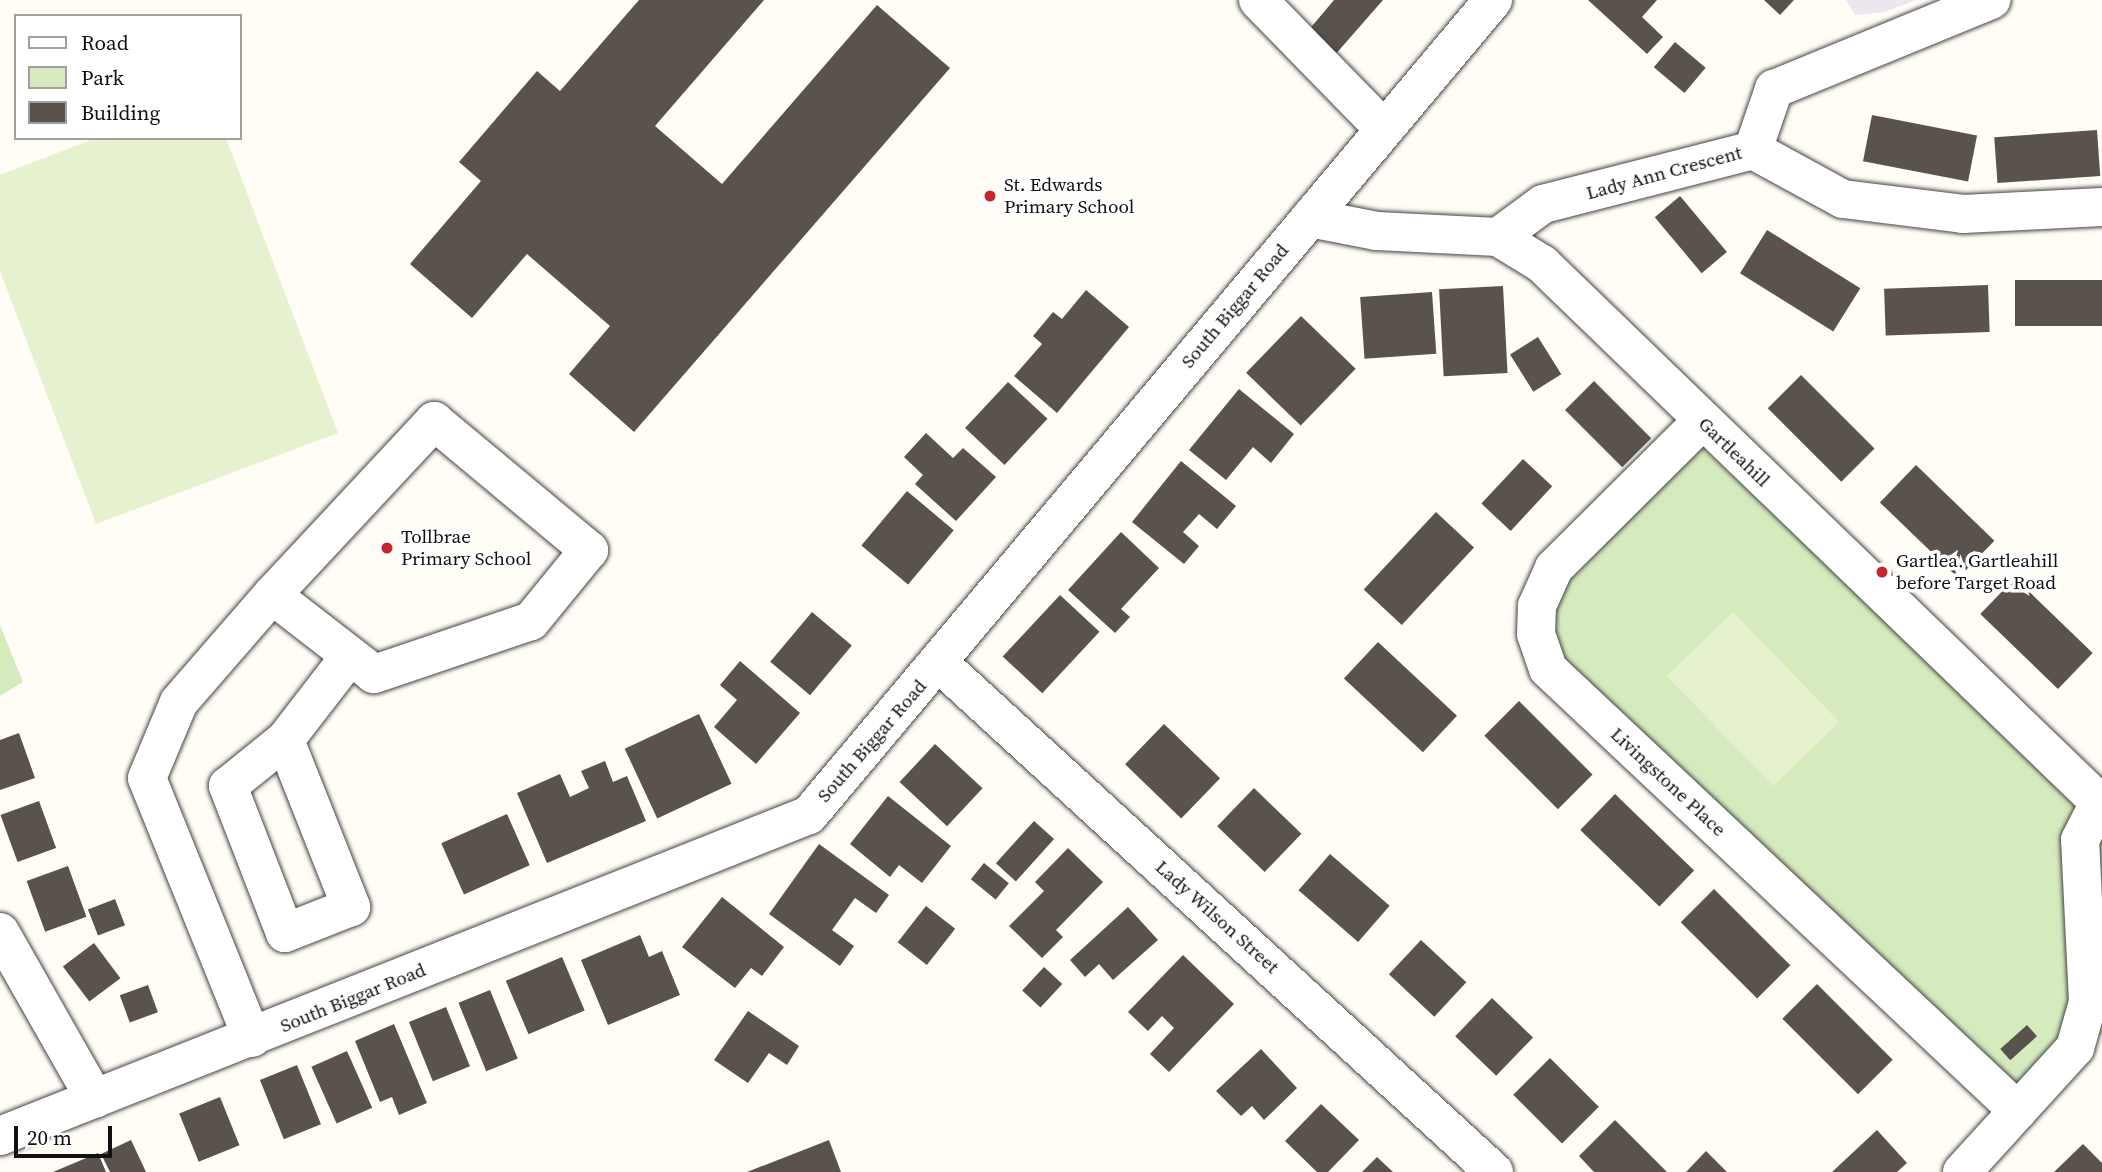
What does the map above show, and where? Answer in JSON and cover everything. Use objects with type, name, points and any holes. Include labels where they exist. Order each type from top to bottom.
[{"type":"street","points":[[1258,0],[1383,128]]},
{"type":"street","name":"South Biggar Road","points":[[0,1136],[252,1038],[809,814],[939,663],[1383,128],[1493,0]]},
{"type":"street","name":"Lady Ann Crescent","points":[[1498,237],[1544,204],[1753,150],[1774,89],[1991,0]]},
{"type":"street","points":[[1753,150],[1843,199],[1963,214],[2102,206]]},
{"type":"street","name":"Gartleahill","points":[[1310,218],[1377,231],[1498,237],[1542,264],[1702,421],[2101,801]]},
{"type":"street","points":[[252,1038],[146,778],[179,702],[271,595],[434,421],[589,550],[531,621],[373,674],[271,595]]},
{"type":"street","name":"Livingstone Place","points":[[1702,421],[1554,568],[1537,606],[1536,634],[1548,669],[2018,1111]]},
{"type":"street","points":[[285,740],[350,656]]},
{"type":"street","name":"Lady Wilson Street","points":[[939,663],[1494,1172]]},
{"type":"street","points":[[1971,1169],[2018,1111],[2088,1046],[2080,840],[2101,801]]},
{"type":"street","points":[[0,932],[95,1099]]},
{"type":"shaded area","points":[[1846,0],[1916,0],[1885,12],[1855,15]]},
{"type":"green space","points":[[91,140],[227,140],[338,433],[96,524],[0,271],[0,175]]},
{"type":"green space","points":[[1698,443],[2102,827],[2102,1035],[2068,1041],[2015,1102],[1555,667],[1546,606],[1561,571]]},
{"type":"green space","points":[[1733,612],[1839,722],[1773,786],[1667,676]]},
{"type":"green space","points":[[0,625],[23,682],[0,696]]},
{"type":"building","points":[[639,0],[764,0],[655,126],[722,184],[877,5],[950,68],[634,432],[569,374],[610,326],[527,254],[472,318],[410,264],[481,181],[459,162],[537,71],[560,91]]},
{"type":"building","points":[[1334,0],[1383,0],[1334,56],[1307,32]]},
{"type":"building","points":[[1588,0],[1657,0],[1642,17],[1663,37],[1647,54]]},
{"type":"building","points":[[1764,0],[1794,0],[1780,15]]},
{"type":"building","points":[[1675,42],[1706,68],[1684,93],[1654,67]]},
{"type":"building","points":[[1872,115],[1977,135],[1968,182],[1863,161]]},
{"type":"building","points":[[2097,130],[2100,176],[1997,183],[1994,137]]},
{"type":"building","points":[[1680,196],[1727,252],[1702,273],[1655,217]]},
{"type":"building","points":[[1767,230],[1860,288],[1833,332],[1740,273]]},
{"type":"building","points":[[2015,280],[2102,280],[2102,326],[2015,326]]},
{"type":"building","points":[[1988,285],[1990,332],[1886,336],[1884,289]]},
{"type":"building","points":[[1503,286],[1508,373],[1444,376],[1439,289]]},
{"type":"building","points":[[1086,290],[1129,327],[1057,413],[1014,376],[1042,344],[1033,336],[1053,312],[1062,319]]},
{"type":"building","points":[[1432,292],[1436,354],[1365,359],[1360,297]]},
{"type":"building","points":[[1301,316],[1356,369],[1301,426],[1246,373]]},
{"type":"building","points":[[1538,337],[1561,374],[1533,392],[1510,354]]},
{"type":"building","points":[[1801,375],[1875,449],[1841,482],[1768,408]]},
{"type":"building","points":[[1594,381],[1651,438],[1622,467],[1565,410]]},
{"type":"building","points":[[1008,382],[1047,419],[1005,465],[965,428]]},
{"type":"building","points":[[1239,389],[1294,434],[1271,463],[1253,447],[1226,480],[1189,450]]},
{"type":"building","points":[[926,433],[953,458],[963,448],[996,477],[956,521],[915,484],[923,475],[904,457]]},
{"type":"building","points":[[1523,459],[1552,486],[1511,531],[1481,504]]},
{"type":"building","points":[[1181,461],[1236,506],[1217,529],[1199,514],[1183,532],[1199,546],[1184,564],[1132,522]]},
{"type":"building","points":[[1916,465],[1994,541],[1958,578],[1880,502]]},
{"type":"building","points":[[907,491],[954,530],[908,585],[861,545]]},
{"type":"building","points":[[1436,512],[1474,547],[1402,625],[1364,590]]},
{"type":"building","points":[[1121,532],[1159,568],[1121,609],[1130,617],[1115,633],[1068,590]]},
{"type":"building","points":[[2015,578],[2093,653],[2058,689],[1980,614]]},
{"type":"building","points":[[1060,595],[1099,632],[1042,693],[1003,656]]},
{"type":"building","points":[[812,612],[852,645],[810,695],[770,662]]},
{"type":"building","points":[[1378,642],[1457,716],[1423,752],[1344,679]]},
{"type":"building","points":[[740,661],[800,713],[756,764],[714,727],[737,700],[720,685]]},
{"type":"building","points":[[1519,701],[1593,775],[1558,809],[1484,736]]},
{"type":"building","points":[[699,714],[732,784],[657,818],[625,749]]},
{"type":"building","points":[[1164,724],[1220,778],[1181,818],[1125,764]]},
{"type":"building","points":[[19,733],[35,778],[0,790],[0,740]]},
{"type":"building","points":[[935,744],[983,788],[947,826],[900,782]]},
{"type":"building","points":[[605,761],[613,782],[627,776],[646,821],[547,863],[517,793],[560,774],[570,797],[589,788],[581,771]]},
{"type":"building","points":[[1254,788],[1301,834],[1265,872],[1217,826]]},
{"type":"building","points":[[1615,794],[1694,870],[1659,906],[1580,830]]},
{"type":"building","points":[[888,796],[951,846],[922,883],[899,865],[890,877],[850,844]]},
{"type":"building","points":[[39,801],[56,848],[18,862],[0,815]]},
{"type":"building","points":[[507,814],[530,865],[464,894],[441,843]]},
{"type":"building","points":[[1034,821],[1054,839],[1016,881],[996,863]]},
{"type":"building","points":[[819,844],[889,895],[876,913],[855,898],[832,930],[854,946],[840,966],[769,914]]},
{"type":"building","points":[[1068,848],[1103,882],[1056,930],[1063,937],[1042,958],[1009,926],[1044,891],[1035,882]]},
{"type":"building","points":[[1330,854],[1390,906],[1358,942],[1299,890]]},
{"type":"building","points":[[984,863],[1009,883],[996,899],[971,879]]},
{"type":"building","points":[[68,866],[86,917],[45,932],[27,881]]},
{"type":"building","points":[[1714,889],[1790,965],[1757,999],[1681,922]]},
{"type":"building","points":[[722,897],[784,947],[762,976],[751,968],[735,988],[682,947]]},
{"type":"building","points":[[115,899],[125,925],[98,936],[88,909]]},
{"type":"building","points":[[926,906],[955,929],[927,965],[898,942]]},
{"type":"building","points":[[1128,907],[1158,940],[1113,980],[1099,964],[1085,977],[1070,960]]},
{"type":"building","points":[[640,935],[649,957],[662,951],[680,995],[608,1025],[581,960]]},
{"type":"building","points":[[1421,940],[1466,982],[1434,1017],[1389,974]]},
{"type":"building","points":[[94,943],[120,978],[89,1002],[63,966]]},
{"type":"building","points":[[1183,955],[1234,1004],[1169,1072],[1150,1054],[1174,1028],[1162,1016],[1148,1031],[1128,1012]]},
{"type":"building","points":[[562,957],[585,1010],[529,1034],[506,981]]},
{"type":"building","points":[[1044,967],[1062,984],[1040,1007],[1022,990]]},
{"type":"building","points":[[1817,984],[1893,1060],[1858,1094],[1782,1019]]},
{"type":"building","points":[[148,985],[158,1012],[130,1023],[120,995]]},
{"type":"building","points":[[490,990],[518,1059],[486,1071],[458,1003]]},
{"type":"building","points":[[1492,998],[1533,1038],[1496,1076],[1455,1036]]},
{"type":"building","points":[[446,1007],[470,1066],[433,1081],[409,1022]]},
{"type":"building","points":[[748,1011],[799,1046],[787,1065],[769,1053],[748,1083],[714,1060]]},
{"type":"building","points":[[394,1024],[427,1103],[399,1115],[392,1097],[380,1102],[355,1041]]},
{"type":"building","points":[[2027,1025],[2037,1036],[2010,1060],[2000,1049]]},
{"type":"building","points":[[1261,1049],[1297,1088],[1264,1120],[1252,1106],[1241,1116],[1216,1091]]},
{"type":"building","points":[[347,1051],[372,1108],[337,1124],[311,1067]]},
{"type":"building","points":[[1550,1058],[1599,1107],[1562,1144],[1513,1095]]},
{"type":"building","points":[[297,1065],[321,1124],[284,1139],[260,1080]]},
{"type":"building","points":[[220,1097],[239,1145],[199,1162],[179,1113]]},
{"type":"building","points":[[1321,1104],[1359,1140],[1328,1172],[1317,1172],[1285,1141]]},
{"type":"building","points":[[1615,1120],[1667,1172],[1594,1172],[1579,1156]]},
{"type":"building","points":[[1877,1130],[1907,1163],[1897,1172],[1832,1172]]},
{"type":"building","points":[[131,1140],[146,1172],[110,1172],[101,1154]]},
{"type":"building","points":[[829,1140],[841,1172],[747,1172]]},
{"type":"building","points":[[2083,1144],[2102,1163],[2102,1172],[2054,1172]]},
{"type":"building","points":[[1706,1151],[1727,1172],[1686,1172]]},
{"type":"building","points":[[98,1153],[106,1172],[53,1172]]},
{"type":"building","points":[[1377,1157],[1393,1172],[1362,1172]]},
{"type":"place","name":"St. Edwards Primary School","points":[[990,196]]},
{"type":"place","name":"Tollbrae Primary School","points":[[387,548]]},
{"type":"place","name":"Gartlea, Gartleahill before Target Road","points":[[1882,572]]}]
